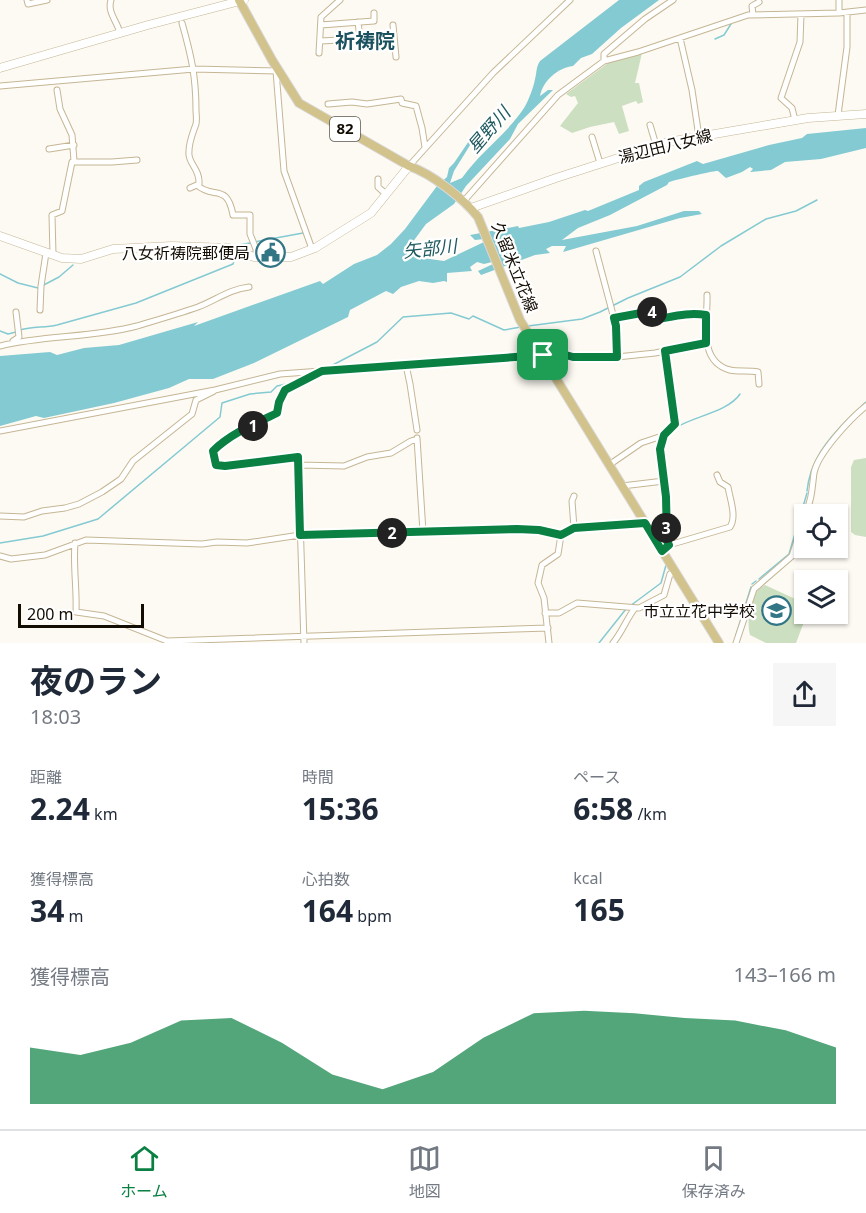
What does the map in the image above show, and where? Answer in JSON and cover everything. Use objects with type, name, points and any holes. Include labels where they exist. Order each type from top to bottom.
[{"type":"main road","name":"久留米立花線","points":[[241,0],[277,71],[299,103],[409,166],[424,172],[471,208],[478,217],[520,320],[645,523],[666,548],[675,572],[719,643]]},
{"type":"street","points":[[27,0],[28,4],[47,0]]},
{"type":"street","points":[[111,0],[109,6],[120,33]]},
{"type":"street","points":[[0,68],[241,0]]},
{"type":"street","points":[[319,53],[321,18],[340,0]]},
{"type":"street","points":[[0,236],[62,258],[81,259],[113,249],[172,246],[230,248],[256,257],[291,257],[312,249],[370,213],[424,147],[493,73],[570,0]]},
{"type":"street","points":[[604,61],[604,54],[633,28],[673,0]]},
{"type":"street","points":[[839,0],[839,14]]},
{"type":"street","points":[[753,15],[751,3],[759,2]]},
{"type":"street","points":[[462,201],[558,95],[604,61],[748,15],[839,14],[866,10]]},
{"type":"street","points":[[321,25],[374,21],[374,13]]},
{"type":"street","points":[[835,118],[847,47],[847,13]]},
{"type":"street","points":[[360,38],[362,14]]},
{"type":"street","points":[[795,120],[792,108],[782,98],[800,42],[801,14]]},
{"type":"street","points":[[182,23],[194,69],[196,123],[191,133],[188,157],[198,173],[199,181],[197,185],[190,188]]},
{"type":"street","points":[[393,25],[396,57]]},
{"type":"street","points":[[321,41],[394,37]]},
{"type":"street","points":[[680,38],[692,90],[699,137]]},
{"type":"street","points":[[0,86],[194,69],[277,71],[284,171],[312,249]]},
{"type":"street","points":[[40,310],[40,296],[49,254],[52,215],[62,211],[66,182],[72,162],[74,162],[72,135],[60,109],[57,90]]},
{"type":"street","points":[[328,104],[352,102],[367,104],[401,99],[402,103],[416,106],[424,147]]},
{"type":"street","name":"湯辺田八女線","points":[[471,208],[656,145],[795,120],[866,114]]},
{"type":"street","points":[[650,125],[656,145]]},
{"type":"street","points":[[592,137],[600,163]]},
{"type":"street","points":[[49,149],[74,145]]},
{"type":"street","points":[[74,162],[137,160]]},
{"type":"street","points":[[378,179],[378,187],[386,194]]},
{"type":"street","points":[[197,185],[203,190],[219,191],[229,200],[233,215],[250,215],[250,234],[256,249],[256,257]]},
{"type":"street","points":[[596,251],[616,326],[617,357]]},
{"type":"street","points":[[0,345],[115,331],[199,306],[238,288],[249,287]]},
{"type":"street","points":[[707,295],[706,343],[717,363],[731,370],[758,372],[759,384]]},
{"type":"street","points":[[614,318],[652,311],[653,320],[679,314],[706,315]]},
{"type":"street","points":[[9,343],[19,337],[16,312]]},
{"type":"street","points":[[0,431],[215,390],[280,374],[562,354],[573,357],[617,357],[706,343]]},
{"type":"street","points":[[609,465],[641,443],[664,435],[675,424],[665,351]]},
{"type":"street","points":[[405,365],[411,384],[417,435],[423,532]]},
{"type":"street","points":[[304,643],[298,457],[225,466],[216,465],[213,451],[229,438],[277,413],[285,390],[322,371]]},
{"type":"street","points":[[0,516],[24,517],[42,511],[64,508],[79,504],[102,492],[121,479],[133,461],[192,414],[196,400],[212,394],[215,390]]},
{"type":"street","points":[[810,504],[814,471],[820,460],[838,434],[866,406]]},
{"type":"street","points":[[298,463],[344,466],[391,453],[417,435]]},
{"type":"street","points":[[664,435],[660,449],[666,497],[666,548],[730,527],[734,522],[728,487],[720,482],[717,475]]},
{"type":"street","points":[[622,486],[664,481]]},
{"type":"street","points":[[574,496],[572,501],[574,528]]},
{"type":"street","points":[[0,556],[11,559],[45,555],[86,540],[202,544],[247,543],[300,535],[517,529],[539,530],[561,535],[574,528],[645,523]]},
{"type":"street","points":[[549,643],[544,598],[538,583],[543,565],[558,554],[561,535]]},
{"type":"street","points":[[75,543],[73,566],[77,595],[76,612],[104,616],[167,641],[548,628]]},
{"type":"street","points":[[736,643],[754,589],[792,556],[794,550]]},
{"type":"street","points":[[545,613],[559,613],[577,603],[639,608],[664,595],[670,574],[675,572]]},
{"type":"street","points":[[613,643],[623,631],[625,622],[635,608]]},
{"type":"green space","points":[[642,53],[635,83],[639,83],[643,102],[638,104],[636,101],[622,106],[629,131],[619,134],[614,122],[572,133],[560,126],[578,103],[575,96],[571,97],[566,94],[608,63]]},
{"type":"green space","points":[[866,458],[866,537],[851,532],[851,467],[854,460]]},
{"type":"green space","name":"市立立花中学校","points":[[765,585],[794,598],[794,624],[803,624],[796,643],[766,643],[750,635],[750,607],[760,588]]},
{"type":"water","points":[[619,0],[659,0],[621,28],[592,54],[552,76],[544,85],[540,96],[548,90],[553,90],[518,124],[510,139],[466,186],[454,204],[426,224],[412,243],[415,250],[413,255],[444,261],[484,242],[484,239],[475,240],[470,235],[549,222],[588,211],[639,190],[639,186],[644,182],[697,161],[703,164],[802,138],[807,134],[866,128],[866,148],[821,159],[785,162],[771,170],[750,172],[753,169],[750,167],[726,178],[715,171],[669,182],[610,215],[578,228],[562,240],[637,226],[684,211],[699,211],[702,214],[680,218],[563,252],[566,246],[552,246],[546,249],[550,253],[535,255],[481,275],[478,271],[493,264],[492,262],[484,264],[477,262],[470,267],[472,271],[447,273],[447,282],[419,281],[401,287],[393,294],[386,291],[350,310],[348,317],[254,363],[213,379],[189,379],[169,388],[114,403],[44,418],[36,416],[0,426],[0,356],[50,352],[57,355],[84,348],[119,345],[198,322],[194,326],[320,281],[323,284],[354,264],[377,255],[405,229],[437,186],[447,177],[449,168],[471,138],[472,142],[454,171],[450,183],[462,178],[502,135],[524,108],[540,61]]},
{"type":"waterway","points":[[715,39],[724,35],[731,24]]},
{"type":"waterway","points":[[528,326],[582,319],[600,312],[680,277],[721,246],[766,219],[796,211],[817,200]]},
{"type":"waterway","points":[[254,242],[303,233]]},
{"type":"waterway","points":[[237,249],[238,245],[250,243]]},
{"type":"waterway","points":[[20,330],[57,325],[136,303],[233,264],[236,254]]},
{"type":"waterway","points":[[0,274],[18,283],[38,288],[59,277],[73,265]]},
{"type":"waterway","points":[[325,369],[377,342],[403,317],[451,313],[469,319],[473,316],[504,330],[521,327]]},
{"type":"waterway","points":[[0,331],[8,334],[16,332]]},
{"type":"waterway","points":[[0,543],[43,536],[98,519],[220,417],[222,403],[250,394],[271,392],[277,386],[296,382],[309,374]]},
{"type":"waterway","points":[[675,428],[719,410],[740,394]]},
{"type":"waterway","points":[[850,417],[866,402]]},
{"type":"waterway","points":[[807,491],[812,470],[821,452],[848,419]]},
{"type":"waterway","points":[[759,579],[789,554],[807,493]]},
{"type":"waterway","points":[[630,606],[661,583],[666,565]]},
{"type":"waterway","points":[[752,584],[756,581]]},
{"type":"waterway","points":[[736,635],[751,587]]},
{"type":"waterway","points":[[599,643],[626,609]]},
{"type":"place","name":"八女祈祷院郵便局","points":[[271,253]]},
{"type":"place","name":"市立立花中学校","points":[[776,611]]},
{"type":"district","name":"祈祷院","points":[[365,41]]},
{"type":"route","points":[[652,311],[653,320],[679,314],[706,315],[706,343],[665,351],[675,424],[664,435],[660,449],[669,545],[662,551],[645,523],[574,528],[561,535],[539,530],[517,529],[300,535],[298,457],[225,466],[216,465],[213,451],[218,446],[277,413],[285,390],[321,374],[322,371],[543,355],[617,357],[614,318],[652,311]]},
{"type":"water label","name":"星野川","points":[[489,130]]},
{"type":"water label","name":"矢部川","points":[[430,249]]}]
